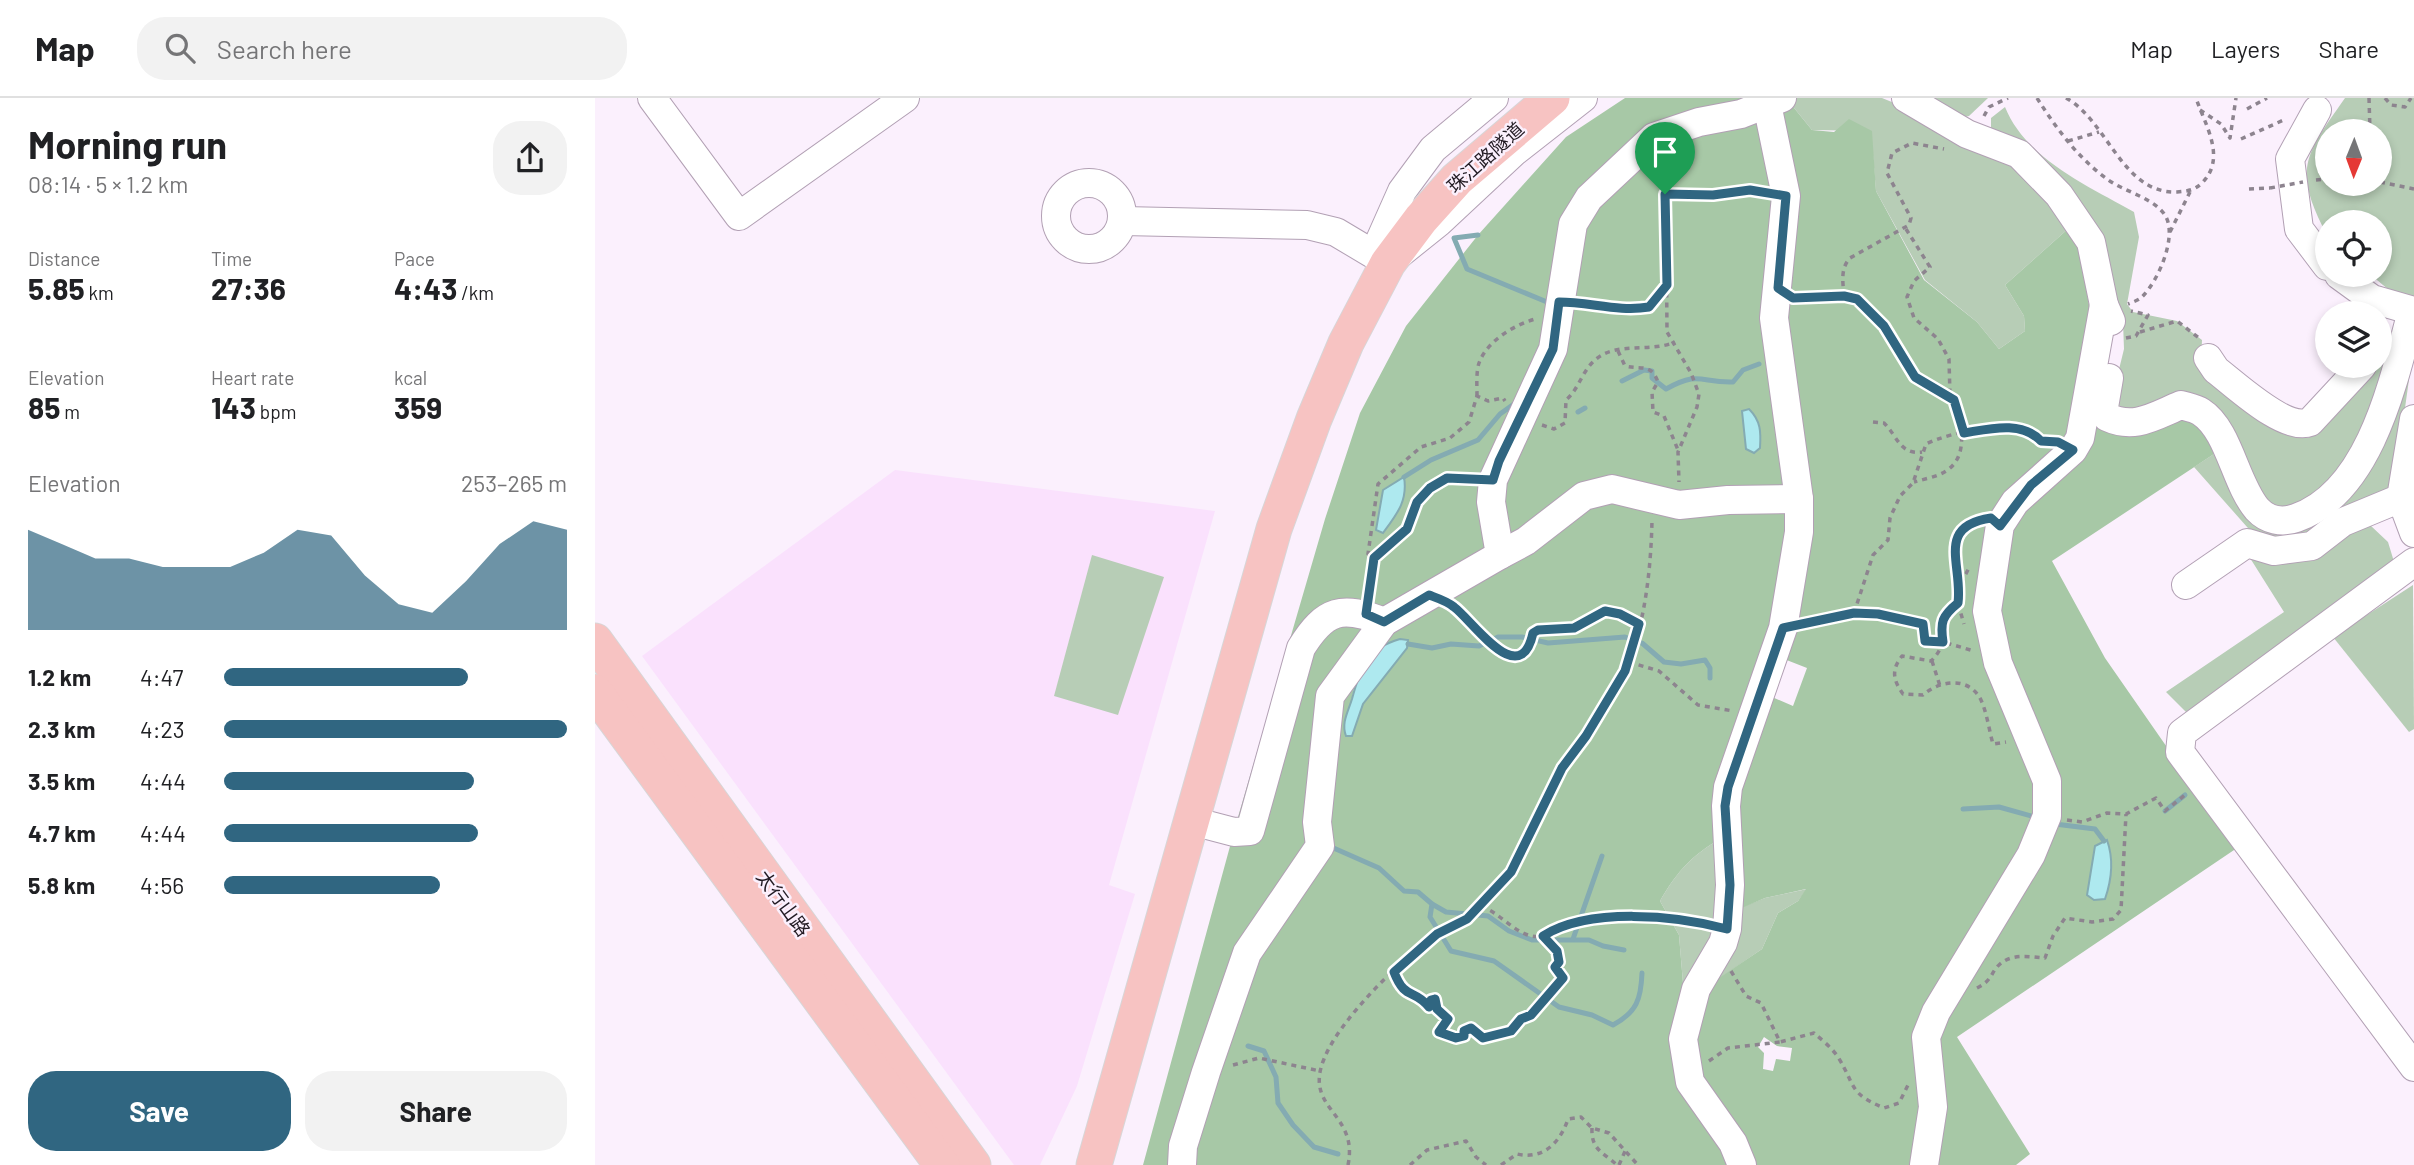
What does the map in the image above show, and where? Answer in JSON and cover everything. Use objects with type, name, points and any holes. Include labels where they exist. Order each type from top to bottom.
[{"type":"main road","name":"珠江路隧道","points":[[1414,214],[1443,166],[1522,98]]},
{"type":"main road","name":"珠江路隧道","points":[[1414,214],[1552,98]]},
{"type":"main road","points":[[1069,1165],[1189,753],[1251,522],[1286,426],[1328,337],[1414,214]]},
{"type":"main road","points":[[1094,1165],[1275,529],[1314,419],[1381,258]]},
{"type":"main road","name":"太行山路","points":[[595,641],[973,1165]]},
{"type":"main road","name":"太行山路","points":[[595,692],[942,1165]]},
{"type":"street","points":[[652,98],[739,216],[905,98]]},
{"type":"street","points":[[1381,258],[1402,191],[1433,149],[1494,98]]},
{"type":"street","points":[[1381,258],[1439,222],[1514,152],[1583,98]]},
{"type":"street","points":[[1906,98],[1969,135],[2019,154],[2059,195],[2091,242],[2104,305],[2115,341],[2104,407],[2107,417],[2122,424],[2137,423],[2181,405],[2201,412],[2217,430],[2247,495],[2269,519],[2287,521],[2309,513],[2335,492],[2363,456],[2384,410],[2413,311]]},
{"type":"street","points":[[1500,555],[1491,502],[1493,480],[1553,349],[1573,225],[1588,198],[1654,137],[1775,101],[1786,196],[1774,318],[1799,499],[1793,582],[1783,628],[1728,787],[1725,806],[1730,885],[1727,929],[1715,957],[1696,989],[1687,1012],[1683,1039],[1690,1082],[1733,1143],[1742,1165]]},
{"type":"street","points":[[2315,250],[2299,229],[2290,159],[2317,110]]},
{"type":"street","points":[[1123,221],[1307,225],[1336,232],[1381,258]]},
{"type":"street","points":[[2356,287],[2372,299],[2413,311]]},
{"type":"street","points":[[1924,1165],[1933,1107],[1926,1037],[1950,988],[2031,855],[2047,816],[2047,781],[1996,653],[1987,611],[2000,526],[2031,485],[2073,450],[2085,424],[2104,305]]},
{"type":"street","points":[[2392,333],[2413,311]]},
{"type":"street","points":[[2209,358],[2216,370],[2286,422],[2302,426],[2310,422],[2351,378]]},
{"type":"street","points":[[2414,419],[2408,493],[2414,533]]},
{"type":"street","points":[[1182,1165],[1183,1146],[1247,953],[1319,840],[1323,757],[1330,696],[1375,618],[1429,595],[1526,541],[1584,496],[1612,489],[1666,503],[1799,499]]},
{"type":"street","points":[[2186,585],[2247,543],[2274,551],[2312,546],[2343,522],[2408,493]]},
{"type":"street","points":[[2414,562],[2182,733],[2180,752],[2414,1067]]},
{"type":"street","points":[[1192,821],[1234,832],[1250,831],[1301,648],[1322,619],[1350,611],[1375,618]]},
{"type":"path","points":[[1844,296],[1844,264],[1870,246],[1906,228],[1911,218],[1887,173],[1892,153],[1912,143],[1957,151],[1989,107],[2008,98]]},
{"type":"path","points":[[2037,98],[2068,141],[2108,180],[2155,205],[2166,217],[2169,233]]},
{"type":"path","points":[[2066,98],[2078,105],[2146,185],[2164,192],[2191,191]]},
{"type":"path","points":[[2141,298],[2164,257],[2169,233],[2191,191],[2203,183],[2212,167],[2214,142],[2196,98]]},
{"type":"path","points":[[2200,110],[2221,124],[2230,138],[2236,98]]},
{"type":"path","points":[[2247,109],[2267,98]]},
{"type":"path","points":[[2369,98],[2370,119]]},
{"type":"path","points":[[2385,98],[2391,105],[2405,107],[2411,98]]},
{"type":"path","points":[[2241,139],[2288,118]]},
{"type":"path","points":[[2068,141],[2100,132]]},
{"type":"path","points":[[1349,1165],[1350,1138],[1346,1128],[1319,1092],[1320,1071],[1340,1028],[1394,972],[1437,934],[1468,918],[1479,908],[1511,872],[1562,768],[1592,727],[1628,662],[1637,633],[1652,550],[1678,452],[1697,407],[1699,394],[1675,342],[1667,332],[1665,194],[1654,137]]},
{"type":"path","points":[[2249,189],[2303,182]]},
{"type":"path","points":[[2392,184],[2414,189]]},
{"type":"path","points":[[1665,194],[1713,195],[1750,190],[1786,196]]},
{"type":"path","points":[[1906,228],[1930,267],[1914,281],[1907,297],[1914,318],[1938,338],[1949,359],[1950,396],[1964,433],[1956,458],[1947,471],[1913,482]]},
{"type":"path","points":[[1374,558],[1367,554],[1378,484],[1420,447],[1450,438],[1469,422],[1476,396],[1479,362],[1495,342],[1518,324],[1558,308],[1590,302],[1625,311],[1649,307],[1667,285]]},
{"type":"path","points":[[1778,288],[1793,298],[1844,296],[1857,299],[1884,326],[1915,377],[1950,396]]},
{"type":"path","points":[[1476,396],[1488,401],[1503,398],[1526,407],[1554,429],[1565,423],[1566,400],[1576,391],[1593,360],[1618,351],[1661,348],[1675,342]]},
{"type":"path","points":[[1618,351],[1625,366],[1648,367],[1654,371],[1658,382],[1652,392],[1653,412],[1664,416],[1678,452]]},
{"type":"path","points":[[1873,422],[1884,423],[1903,450],[1910,454],[1922,452]]},
{"type":"path","points":[[1854,613],[1873,555],[1888,540],[1891,518],[1900,496],[1913,482],[1926,444],[1944,436],[2007,427],[2032,432],[2041,441],[2058,442],[2073,450]]},
{"type":"path","points":[[1375,618],[1374,558],[1407,529],[1417,502],[1430,488],[1447,478],[1493,480]]},
{"type":"path","points":[[1931,661],[1941,652],[1941,623],[1945,614],[1958,603],[1961,583],[1954,550],[1961,530],[1971,521],[1991,518],[2000,526]]},
{"type":"path","points":[[1429,595],[1452,605],[1501,654],[1515,655],[1524,652],[1530,645],[1533,633],[1538,630],[1574,628],[1605,611],[1620,614],[1639,624]]},
{"type":"path","points":[[1783,628],[1854,613],[1878,614],[1923,624],[1925,641],[1943,642],[1970,651],[1996,653]]},
{"type":"path","points":[[1931,661],[1902,656],[1895,666],[1894,682],[1903,694],[1923,695],[1954,681],[1967,685],[1981,698],[1993,744],[2009,742],[2027,733]]},
{"type":"path","points":[[1931,661],[1940,686]]},
{"type":"path","points":[[1628,662],[1658,671],[1698,705],[1751,717]]},
{"type":"path","points":[[2047,816],[2082,822],[2106,813],[2126,814],[2156,798],[2165,811],[2185,795],[2178,785]]},
{"type":"path","points":[[1950,988],[1969,992],[1990,982],[1999,964],[2018,956],[2045,958],[2053,936],[2065,918],[2092,922],[2113,919],[2120,910],[2126,814]]},
{"type":"path","points":[[1479,908],[1490,909],[1503,922],[1530,935],[1543,936],[1566,923],[1603,916],[1703,922],[1727,929]]},
{"type":"path","points":[[1394,972],[1401,989],[1407,994],[1424,1001],[1429,1007],[1431,1000],[1435,999],[1437,1009],[1448,1019],[1439,1032],[1456,1038],[1464,1036],[1464,1031],[1471,1028],[1483,1038],[1511,1031],[1521,1019],[1531,1015],[1563,978],[1555,967],[1559,962],[1557,951],[1543,936]]},
{"type":"path","points":[[1715,957],[1733,973],[1747,996],[1761,1003],[1780,1042]]},
{"type":"path","points":[[1688,1071],[1728,1048],[1780,1042],[1814,1033],[1837,1056],[1849,1083],[1865,1100],[1884,1108],[1899,1103],[1907,1086],[1929,1069]]},
{"type":"path","points":[[1259,1058],[1320,1071]]},
{"type":"path","points":[[1500,1165],[1517,1154],[1532,1157],[1548,1150],[1561,1140],[1568,1119],[1581,1117],[1593,1128],[1609,1133],[1638,1165]]},
{"type":"path","points":[[1593,1128],[1592,1139],[1599,1154],[1618,1165],[1626,1149]]},
{"type":"path","points":[[1410,1165],[1427,1150],[1466,1141],[1476,1157],[1486,1165]]},
{"type":"shaded area","points":[[895,470],[1215,511],[1109,885],[1135,894],[1077,1086],[1040,1165],[1014,1165],[642,656]]},
{"type":"green space","points":[[1625,98],[1786,98],[1812,130],[1834,132],[1849,119],[1872,131],[1876,191],[1924,280],[1977,322],[1999,349],[2025,331],[2024,316],[2005,285],[2069,228],[2079,250],[2090,310],[2096,414],[2111,434],[2129,434],[2184,420],[2200,429],[2214,454],[2052,561],[2105,658],[2237,848],[1957,1037],[2030,1154],[2016,1165],[1143,1165],[1238,817],[1325,519],[1360,413],[1406,326],[1478,235],[1566,137]],"holes":[[[1407,648],[1363,704],[1352,736],[1352,697],[1359,670]],[[1784,659],[1807,668],[1793,706],[1772,697]],[[1715,842],[1737,910],[1765,898],[1806,889],[1798,901],[1778,913],[1762,949],[1716,980],[1683,983],[1679,935],[1660,901],[1683,868]],[[1764,1037],[1777,1046],[1792,1048],[1790,1061],[1776,1059],[1773,1071],[1763,1069],[1764,1053],[1758,1047]]]},
{"type":"green space","points":[[1786,98],[1882,98],[2002,158],[2038,185],[2069,228],[2005,285],[2024,316],[2025,331],[1999,349],[1977,322],[1925,280],[1876,191],[1871,131],[1812,130]]},
{"type":"green space","points":[[1925,98],[1988,98],[1969,116],[1956,119]]},
{"type":"green space","points":[[2345,98],[2414,98],[2414,304],[2407,305],[2385,287],[2392,287],[2392,210],[2315,210],[2307,178],[2308,163],[2315,143],[2315,196],[2392,196],[2392,119],[2330,119]]},
{"type":"green space","points":[[2005,107],[2028,142],[2043,156],[2079,181],[2134,212],[2139,237],[2127,304],[2133,312],[2177,321],[2202,340],[2201,361],[2214,379],[2283,434],[2308,438],[2318,431],[2367,378],[2386,378],[2378,403],[2342,468],[2305,503],[2287,509],[2262,501],[2214,409],[2137,416],[2117,410],[2112,398],[2124,349],[2123,322],[2095,229],[1991,129],[1991,118]]},
{"type":"green space","points":[[2414,344],[2395,479],[2382,494],[2291,542],[2255,536],[2194,467],[2214,454],[2220,455],[2257,526],[2361,479],[2377,458]]},
{"type":"green space","points":[[2370,525],[2388,542],[2395,565],[2191,717],[2166,692],[2284,612],[2250,558]]},
{"type":"green space","points":[[1092,555],[1164,577],[1118,715],[1054,696]]},
{"type":"green space","points":[[2413,585],[2414,729],[2409,732],[2333,637]]},
{"type":"green space","points":[[1715,842],[1737,909],[1765,898],[1807,889],[1798,901],[1778,913],[1762,949],[1717,980],[1683,983],[1679,935],[1660,901],[1683,868]]},
{"type":"water","points":[[1749,409],[1758,422],[1760,432],[1760,448],[1754,453],[1746,449],[1742,411]]},
{"type":"water","points":[[1404,477],[1405,486],[1400,507],[1383,533],[1376,530],[1383,490]]},
{"type":"water","points":[[1400,639],[1408,640],[1407,648],[1363,704],[1352,736],[1346,736],[1346,718],[1362,669],[1372,654]]},
{"type":"water","points":[[2107,840],[2111,862],[2109,884],[2105,899],[2094,900],[2087,895],[2095,846]]},
{"type":"waterway","points":[[1478,235],[1454,238],[1467,269],[1547,302]]},
{"type":"waterway","points":[[1622,381],[1644,370],[1652,371],[1652,378],[1666,389],[1693,379],[1733,382],[1743,370],[1759,364]]},
{"type":"waterway","points":[[1404,477],[1431,460],[1478,440],[1500,414],[1514,404],[1518,405]]},
{"type":"waterway","points":[[1578,412],[1585,408]]},
{"type":"waterway","points":[[1408,644],[1432,648],[1451,644],[1479,646],[1498,637],[1522,637],[1548,643],[1625,637],[1642,643],[1664,662],[1681,664],[1705,660],[1710,668],[1710,678]]},
{"type":"waterway","points":[[2165,811],[2185,795]]},
{"type":"waterway","points":[[1963,809],[1999,807],[2035,817]]},
{"type":"waterway","points":[[2055,824],[2095,829],[2104,841]]},
{"type":"waterway","points":[[1329,846],[1379,868],[1404,891],[1418,892],[1432,904],[1430,917],[1451,951],[1494,961],[1559,1007],[1592,1015],[1613,1025],[1628,1015],[1636,1004],[1642,973]]},
{"type":"waterway","points":[[1573,939],[1602,856]]},
{"type":"waterway","points":[[1432,904],[1446,912],[1488,916],[1509,931],[1532,940],[1589,940],[1624,950]]},
{"type":"waterway","points":[[1248,1046],[1264,1051],[1276,1077],[1278,1103],[1293,1125],[1314,1147],[1338,1154]]},
{"type":"route","points":[[1750,190],[1786,196],[1778,288],[1793,298],[1844,296],[1857,299],[1884,326],[1915,377],[1931,389],[1954,400],[1964,433],[2007,427],[2032,432],[2041,441],[2058,442],[2073,450],[2031,485],[2015,502],[2000,526],[1991,518],[1971,521],[1961,530],[1954,550],[1961,583],[1958,603],[1945,614],[1941,623],[1943,642],[1925,641],[1923,624],[1878,614],[1854,613],[1783,628],[1728,787],[1725,806],[1730,885],[1727,929],[1703,922],[1603,916],[1566,923],[1543,936],[1557,951],[1559,962],[1555,967],[1563,978],[1537,1009],[1521,1019],[1511,1031],[1483,1038],[1471,1028],[1464,1031],[1464,1036],[1456,1038],[1439,1032],[1448,1019],[1437,1009],[1435,999],[1431,1000],[1429,1007],[1416,996],[1407,994],[1401,989],[1394,972],[1437,934],[1467,919],[1478,910],[1511,872],[1539,810],[1562,768],[1586,736],[1625,671],[1639,624],[1620,614],[1605,611],[1587,618],[1574,628],[1538,630],[1533,633],[1530,645],[1524,652],[1515,655],[1501,654],[1452,605],[1429,595],[1384,622],[1366,614],[1374,558],[1407,529],[1417,502],[1430,488],[1447,478],[1493,480],[1499,461],[1553,349],[1559,302],[1590,302],[1625,311],[1649,307],[1667,285],[1665,194],[1713,195],[1750,190]]}]
